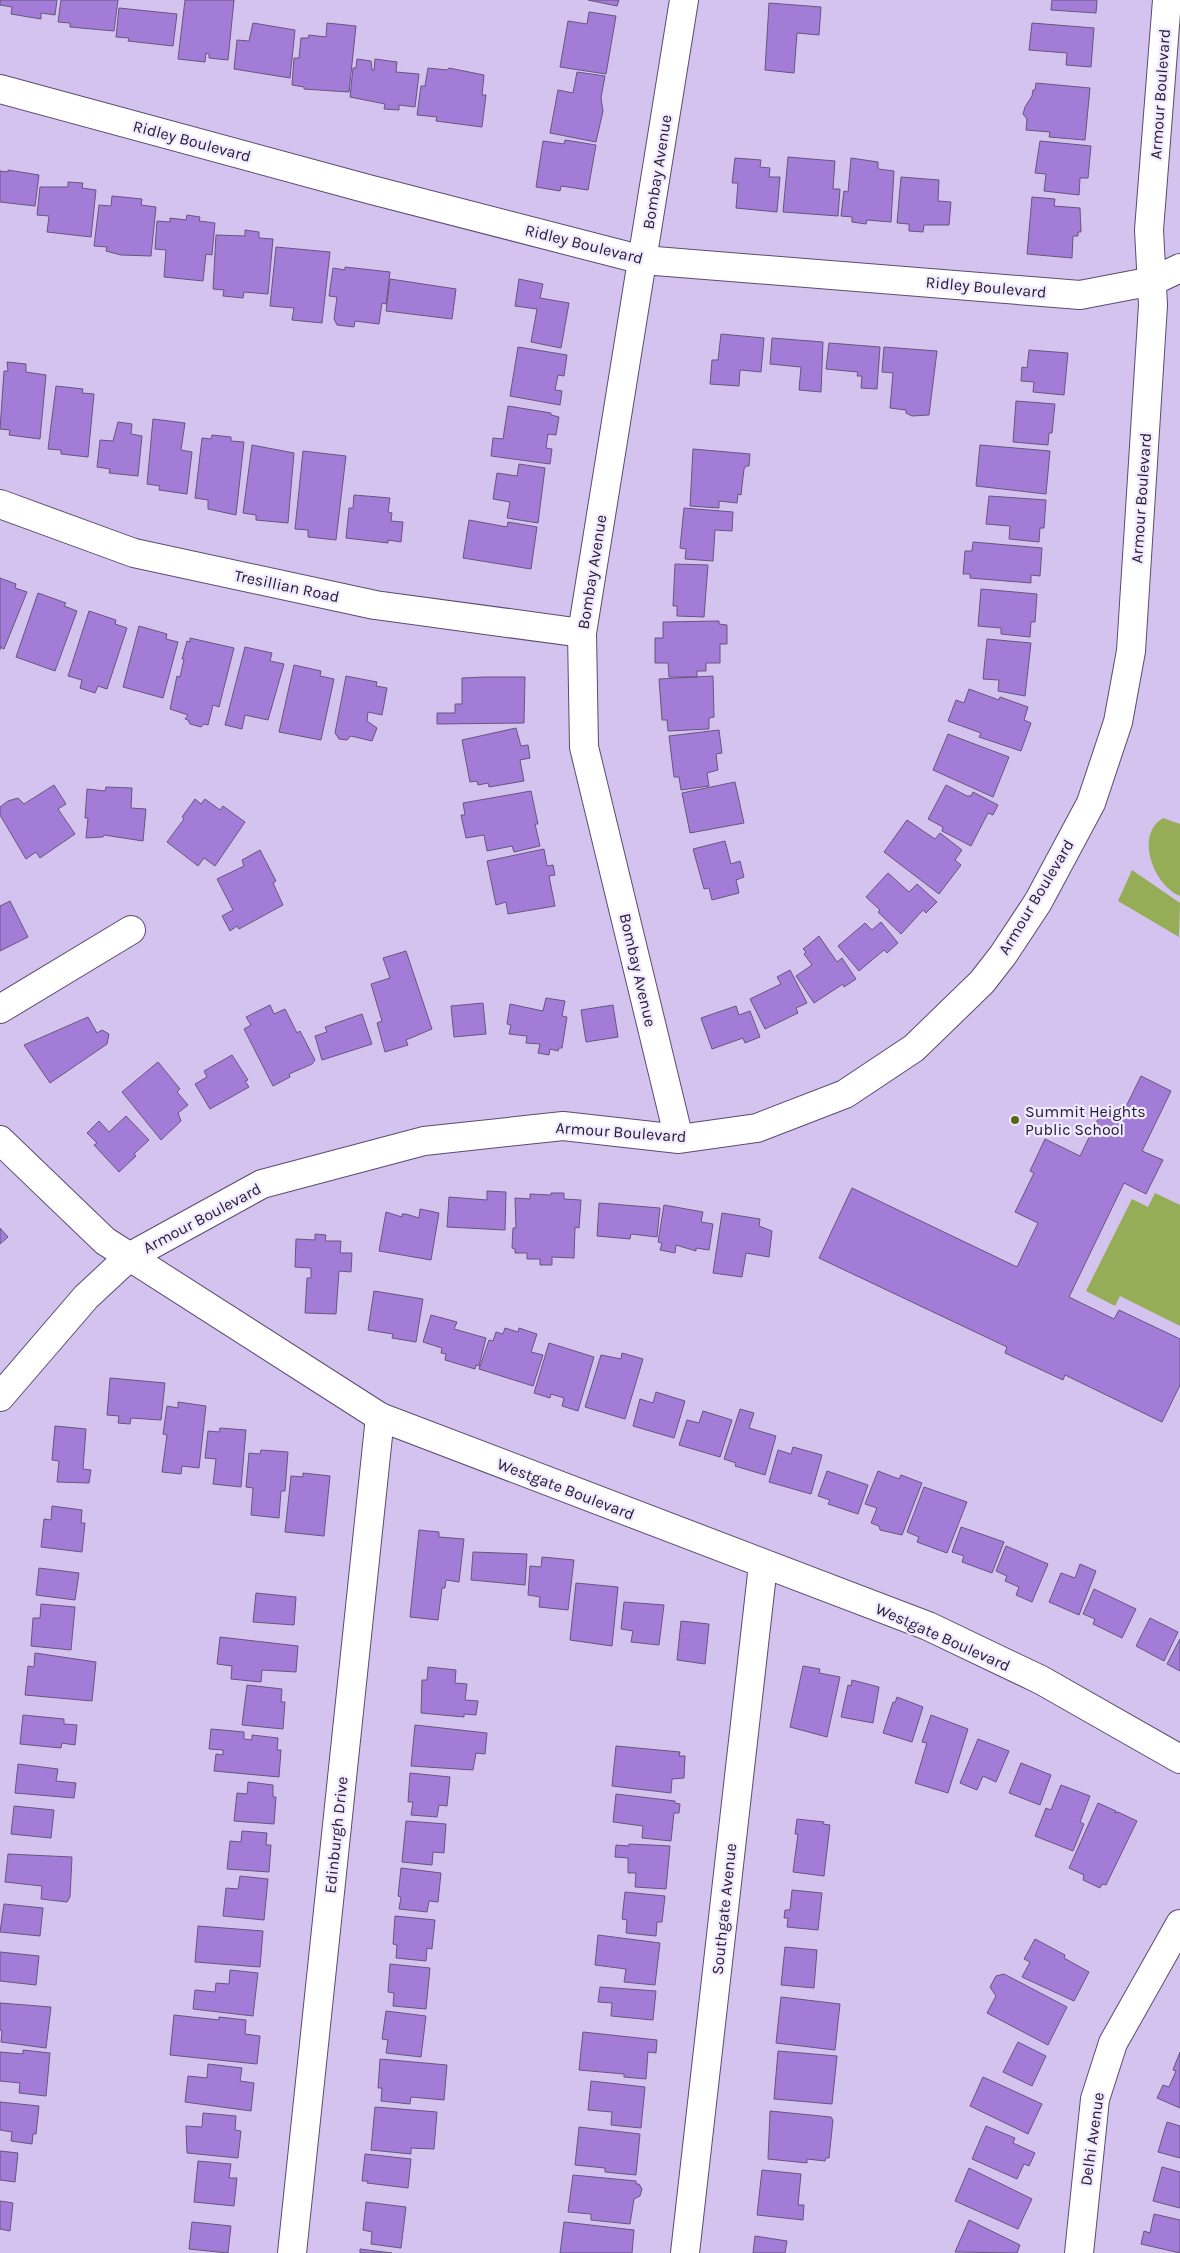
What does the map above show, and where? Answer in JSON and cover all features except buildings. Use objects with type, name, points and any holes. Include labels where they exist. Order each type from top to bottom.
[{"type":"street","name":"Bombay Avenue","points":[[679,1139],[584,747],[582,633],[684,0]]},
{"type":"street","name":"Armour Boulevard","points":[[0,1398],[86,1297],[129,1257],[262,1184],[424,1141],[563,1126],[679,1139],[756,1128],[845,1094],[914,1048],[982,982],[1038,902],[1091,803],[1118,722],[1128,669],[1131,651],[1153,305],[1149,230],[1167,0]]},
{"type":"street","name":"Ridley Boulevard","points":[[0,89],[368,189],[643,260],[1080,295],[1152,281],[1180,268]]},
{"type":"street","name":"Tresillian Road","points":[[0,504],[134,554],[375,605],[582,633]]},
{"type":"street","points":[[0,1009],[131,930]]},
{"type":"street","name":"Westgate Boulevard","points":[[0,1140],[105,1241],[380,1417],[928,1626],[1041,1680],[1180,1759]]},
{"type":"street","name":"Edinburgh Drive","points":[[292,2253],[380,1417]]},
{"type":"street","name":"Southgate Avenue","points":[[685,2253],[763,1564]]},
{"type":"street","name":"Delhi Avenue","points":[[1079,2253],[1095,2099],[1113,2043],[1180,1924]]},
{"type":"green space","points":[[1163,818],[1180,824],[1180,896],[1162,882],[1151,860],[1150,836],[1154,826]]},
{"type":"green space","points":[[1132,870],[1180,903],[1179,937],[1118,901]]},
{"type":"green space","points":[[1155,1193],[1180,1205],[1180,1326],[1120,1296],[1115,1306],[1086,1291],[1132,1199],[1148,1207]]},
{"type":"place","name":"Summit Heights Public School","points":[[1015,1120]]}]
